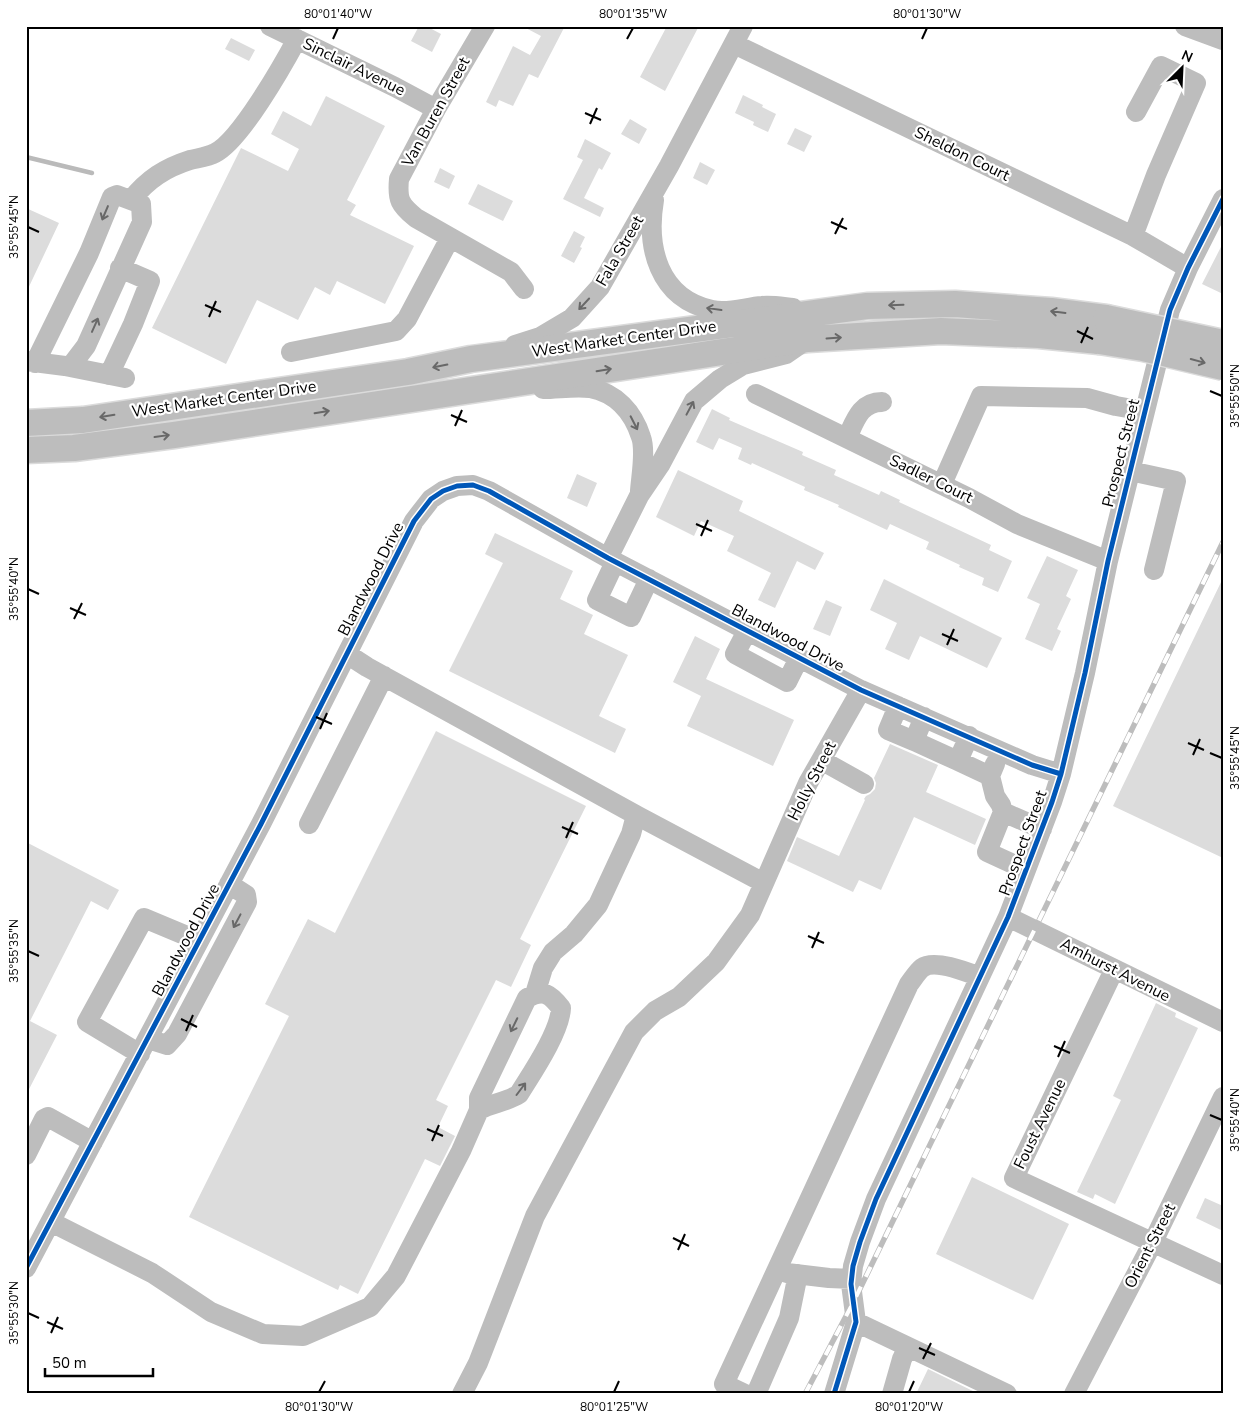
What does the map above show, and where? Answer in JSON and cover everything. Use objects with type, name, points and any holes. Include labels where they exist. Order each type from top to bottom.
[{"type":"main road","name":"West Market Center Drive","points":[[26,423],[83,420],[408,372],[471,359],[867,306],[955,304],[1051,311],[1143,348],[1223,367]]},
{"type":"main road","name":"West Market Center Drive","points":[[26,450],[74,448],[156,437],[808,339],[941,331],[1039,334],[1102,330],[1223,343]]},
{"type":"street","name":"Sinclair Avenue","points":[[270,26],[436,109]]},
{"type":"street","name":"Van Buren Street","points":[[450,238],[416,218],[405,209],[399,200],[399,179],[436,109],[485,26]]},
{"type":"street","name":"Fala Street","points":[[471,359],[540,337],[572,318],[600,287],[656,189],[743,26]]},
{"type":"street","points":[[1185,26],[1223,40]]},
{"type":"street","points":[[132,200],[140,190],[167,168],[216,153],[237,134],[285,62],[297,39]]},
{"type":"street","name":"Sheldon Court","points":[[734,44],[1133,236],[1188,268]]},
{"type":"street","points":[[1133,236],[1156,175],[1196,83],[1161,66],[1136,112]]},
{"type":"street","name":"Fala Street","points":[[656,189],[651,230],[656,259],[660,272],[682,296],[696,304],[713,310],[738,310],[763,306],[832,311]]},
{"type":"street","points":[[70,367],[86,346],[120,268],[142,222],[140,204],[117,195],[112,197],[92,244],[31,362],[117,376],[150,281],[120,268]]},
{"type":"street","name":"Prospect Street","points":[[834,1394],[856,1322],[852,1278],[853,1266],[860,1242],[876,1199],[1008,917],[1061,774],[1085,673],[1108,561],[1170,310],[1188,268],[1223,199]]},
{"type":"street","points":[[291,352],[396,330],[406,319],[450,238],[511,272],[524,288]]},
{"type":"street","points":[[649,579],[631,617],[597,600],[639,496],[660,465],[694,401],[720,379],[743,366],[786,354],[808,339]]},
{"type":"street","points":[[478,389],[590,388],[613,397],[625,406],[642,438],[639,496]]},
{"type":"street","name":"Sadler Court","points":[[756,394],[942,484],[1017,524],[1108,561]]},
{"type":"street","points":[[942,484],[981,396],[1087,398],[1144,411]]},
{"type":"street","points":[[847,438],[861,410],[873,403],[882,402]]},
{"type":"street","points":[[1130,471],[1176,481],[1154,570]]},
{"type":"street","name":"Blandwood Drive","points":[[28,1263],[230,884],[414,521],[431,499],[457,486],[473,485],[489,491],[612,560],[861,690],[1032,765],[1061,774]]},
{"type":"street","points":[[747,631],[735,654],[788,682],[799,658]]},
{"type":"street","points":[[347,654],[636,815],[765,879]]},
{"type":"street","points":[[309,824],[384,676]]},
{"type":"street","name":"Holly Street","points":[[462,1394],[478,1363],[535,1216],[634,1032],[655,1011],[679,997],[716,962],[750,915],[808,783],[861,690]]},
{"type":"street","points":[[898,706],[888,730],[990,776]]},
{"type":"street","points":[[914,741],[924,717]]},
{"type":"street","points":[[958,761],[968,736]]},
{"type":"street","points":[[1001,751],[990,776],[995,796],[1003,812],[987,852],[1026,870]]},
{"type":"street","points":[[821,760],[864,784]]},
{"type":"street","points":[[1003,812],[1042,828]]},
{"type":"street","points":[[536,994],[543,968],[553,952],[574,934],[598,905],[631,834],[636,815]]},
{"type":"street","points":[[199,941],[144,918],[87,1022],[144,1046],[167,1045],[172,1042],[248,902],[246,895],[230,884]]},
{"type":"street","name":"Amhurst Avenue","points":[[1008,917],[1223,1022]]},
{"type":"street","points":[[745,1394],[724,1384],[909,984],[922,968],[930,965],[956,968],[980,977]]},
{"type":"street","name":"Foust Avenue","points":[[1114,970],[1014,1178],[1223,1276]]},
{"type":"street","points":[[51,1222],[152,1273],[211,1312],[263,1334],[303,1336],[370,1307],[396,1276],[461,1151],[479,1110],[479,1098],[527,998],[544,993],[552,997],[561,1008],[560,1016],[552,1036],[519,1094],[511,1100],[490,1104],[479,1110]]},
{"type":"street","name":"Orient Street","points":[[1074,1394],[1223,1098]]},
{"type":"street","points":[[26,1155],[44,1119],[48,1118],[93,1142]]},
{"type":"street","points":[[776,1271],[852,1278]]},
{"type":"street","points":[[756,1394],[789,1318],[798,1274]]},
{"type":"street","points":[[856,1322],[908,1347],[985,1389],[1007,1394]]},
{"type":"street","points":[[892,1394],[902,1359],[908,1347]]},
{"type":"building","points":[[419,26],[426,26],[441,34],[432,52],[411,41]]},
{"type":"building","points":[[522,26],[565,26],[538,78],[529,74],[513,106],[499,100],[496,107],[486,102],[513,46],[530,55],[541,36]]},
{"type":"building","points":[[667,26],[699,26],[665,91],[640,77]]},
{"type":"building","points":[[231,38],[255,50],[249,61],[225,49]]},
{"type":"building","points":[[743,95],[776,114],[768,132],[753,125],[754,122],[735,113]]},
{"type":"building","points":[[326,96],[385,126],[347,200],[356,205],[350,215],[414,246],[385,304],[337,281],[330,295],[315,287],[298,320],[257,300],[226,364],[152,328],[241,148],[288,171],[299,149],[271,134],[283,111],[311,126]]},
{"type":"building","points":[[630,119],[647,129],[639,144],[621,134]]},
{"type":"building","points":[[795,128],[812,136],[804,152],[787,144]]},
{"type":"building","points":[[585,139],[611,153],[602,170],[599,168],[584,198],[604,208],[600,217],[563,199],[583,160],[577,157]]},
{"type":"building","points":[[700,162],[715,170],[707,185],[693,178]]},
{"type":"building","points":[[440,168],[455,176],[449,189],[434,182]]},
{"type":"building","points":[[478,184],[513,201],[503,221],[468,204]]},
{"type":"building","points":[[26,208],[59,223],[26,293]]},
{"type":"building","points":[[574,231],[585,237],[580,247],[582,248],[574,263],[561,256]]},
{"type":"building","points":[[1223,243],[1223,294],[1202,284]]},
{"type":"building","points":[[712,409],[730,418],[729,420],[803,452],[802,455],[836,470],[834,475],[879,495],[881,491],[900,500],[899,502],[991,545],[989,550],[1012,561],[998,592],[982,585],[984,578],[926,549],[929,542],[890,524],[887,530],[838,507],[839,505],[804,490],[805,487],[752,463],[751,465],[738,459],[742,448],[719,438],[713,450],[696,442]]},
{"type":"building","points":[[678,470],[743,501],[739,511],[824,553],[815,570],[797,561],[775,608],[758,600],[771,573],[727,551],[734,536],[701,521],[694,536],[656,517]]},
{"type":"building","points":[[577,474],[597,483],[587,507],[567,498]]},
{"type":"building","points":[[495,533],[573,571],[560,599],[593,615],[584,634],[628,655],[599,716],[626,729],[615,753],[449,671],[503,563],[485,554]]},
{"type":"building","points":[[1047,556],[1078,570],[1066,596],[1071,599],[1057,629],[1061,631],[1052,651],[1025,639],[1040,604],[1027,598]]},
{"type":"building","points":[[1223,578],[1223,858],[1113,806]]},
{"type":"building","points":[[884,579],[1002,638],[987,668],[920,636],[909,660],[885,649],[897,623],[870,610]]},
{"type":"building","points":[[826,600],[842,607],[830,636],[813,629]]},
{"type":"building","points":[[695,636],[720,649],[706,679],[794,720],[773,766],[687,726],[701,696],[673,682]]},
{"type":"building","points":[[436,731],[586,806],[520,939],[531,945],[511,987],[496,980],[436,1100],[448,1106],[438,1127],[455,1136],[440,1166],[425,1159],[358,1294],[340,1285],[338,1290],[189,1217],[289,1016],[265,1004],[308,919],[335,933]]},
{"type":"building","points":[[890,744],[938,765],[926,792],[986,819],[975,845],[914,817],[881,890],[859,880],[853,892],[787,861],[797,837],[839,856],[864,799],[875,789],[876,783],[874,778]]},
{"type":"building","points":[[26,842],[119,890],[108,910],[91,901],[30,1021],[57,1035],[26,1095]]},
{"type":"building","points":[[1156,1003],[1176,1013],[1175,1017],[1198,1028],[1115,1204],[1095,1194],[1093,1199],[1077,1192],[1121,1100],[1113,1096]]},
{"type":"building","points":[[972,1177],[1069,1224],[1033,1300],[936,1254]]},
{"type":"building","points":[[1205,1198],[1223,1206],[1223,1231],[1196,1218]]},
{"type":"building","points":[[928,1369],[979,1394],[916,1394]]},
{"type":"waterway","points":[[26,157],[92,173]]},
{"type":"railway","points":[[805,1394],[854,1301],[1223,542]]},
{"type":"cycle path","points":[[834,1394],[856,1322],[851,1284],[853,1266],[860,1242],[876,1199],[1008,917],[1052,802],[1061,774],[1085,673],[1108,561],[1170,310],[1188,268],[1223,199]]},
{"type":"cycle path","points":[[26,1268],[261,824],[414,521],[431,499],[443,491],[457,486],[473,485],[489,491],[608,558],[861,690],[1032,765],[1061,774]]}]
